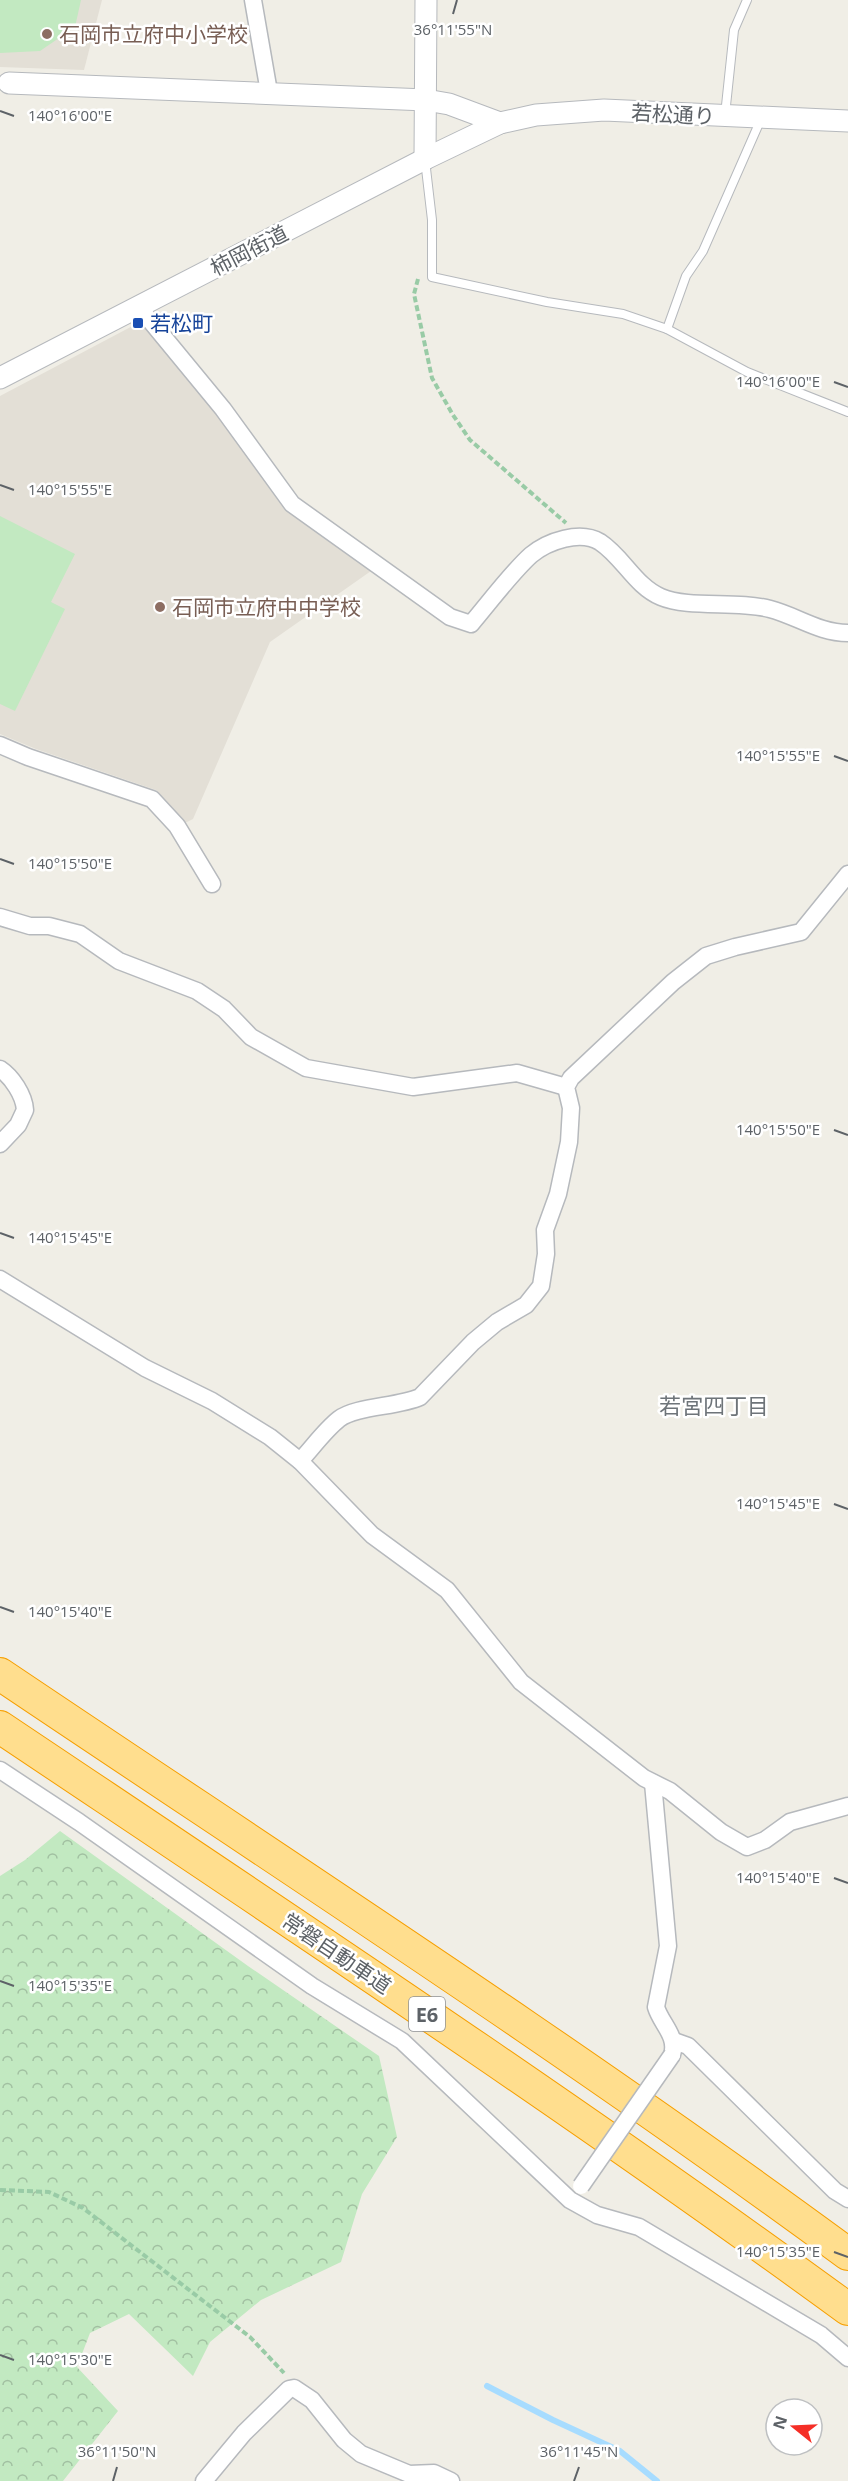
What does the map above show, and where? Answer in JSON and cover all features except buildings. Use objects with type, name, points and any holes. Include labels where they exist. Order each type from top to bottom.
[{"type":"highway","name":"E6","points":[[0,1674],[506,2012],[760,2189],[848,2254]]},
{"type":"highway","name":"常磐自動車道","points":[[0,1726],[483,2051],[727,2221],[848,2309]]},
{"type":"street","points":[[253,0],[269,92]]},
{"type":"street","points":[[425,159],[426,0]]},
{"type":"street","points":[[4,83],[426,100],[457,107],[500,123]]},
{"type":"street","name":"若松通り","points":[[500,123],[536,115],[604,110],[848,121]]},
{"type":"street","name":"柿岡街道","points":[[0,378],[425,159],[500,123]]},
{"type":"street","points":[[139,307],[223,409],[292,504],[450,617],[471,624],[532,554],[551,544],[578,536],[599,542],[636,580],[659,597],[677,602],[737,604],[770,609],[833,633],[848,633]]},
{"type":"street","points":[[0,745],[28,757],[152,799],[177,826],[212,884]]},
{"type":"street","points":[[300,1461],[339,1419],[420,1397],[473,1342],[497,1322],[526,1305],[535,1296],[544,1273],[545,1230],[558,1194],[569,1142],[571,1108],[566,1087],[571,1078],[673,982],[706,956],[801,932],[848,874]]},
{"type":"street","points":[[0,917],[30,926],[49,926],[80,934],[119,961],[197,991],[224,1009],[251,1036],[306,1068],[413,1087],[517,1073],[566,1087]]},
{"type":"street","points":[[0,1069],[6,1073],[18,1090],[25,1110],[18,1125],[2,1140]]},
{"type":"street","points":[[0,1279],[145,1368],[241,1418],[300,1461],[372,1535],[447,1590],[521,1682],[653,1783],[670,1791],[721,1832],[747,1847],[765,1840],[790,1822],[848,1806]]},
{"type":"street","points":[[0,1770],[79,1822],[312,1986],[402,2041],[570,2200],[597,2215],[639,2227],[821,2335],[848,2358]]},
{"type":"street","points":[[653,1783],[668,1946],[656,2007],[673,2048]]},
{"type":"street","points":[[570,2200],[673,2048],[688,2046],[835,2191],[848,2199]]},
{"type":"street","points":[[204,2481],[244,2433],[289,2389],[294,2388],[312,2400],[344,2440],[361,2454],[409,2474],[434,2473],[451,2481]]},
{"type":"lane","points":[[725,116],[734,30],[747,0]]},
{"type":"lane","points":[[667,329],[686,276],[703,251],[761,117]]},
{"type":"lane","points":[[425,159],[432,220],[432,277],[547,302],[623,314],[667,329],[747,372],[848,412]]},
{"type":"path","points":[[432,270],[420,273],[414,294],[432,378],[453,415],[471,440],[565,520],[572,537]]},
{"type":"path","points":[[0,2190],[49,2192],[83,2208],[250,2337],[288,2377],[294,2388]]},
{"type":"shaded area","name":"石岡市立府中小学校","points":[[0,0],[102,0],[84,70],[0,67]]},
{"type":"shaded area","name":"石岡市立府中中学校","points":[[142,321],[200,390],[280,500],[303,522],[371,571],[270,642],[193,819],[185,823],[156,790],[36,749],[0,734],[0,396]]},
{"type":"green space","points":[[0,0],[81,0],[75,27],[40,51],[0,53]]},
{"type":"green space","points":[[0,516],[75,554],[51,602],[65,609],[15,711],[0,704]]},
{"type":"green space","points":[[60,1831],[248,1966],[379,2056],[397,2137],[362,2194],[341,2262],[261,2300],[210,2342],[193,2376],[129,2314],[90,2333],[77,2367],[118,2411],[63,2481],[0,2481],[0,1876],[25,1860]]},
{"type":"waterway","points":[[487,2386],[620,2451],[657,2481]]},
{"type":"place","name":"石岡市立府中小学校","points":[[47,34]]},
{"type":"place","name":"若松町","points":[[138,323]]},
{"type":"place","name":"石岡市立府中中学校","points":[[160,607]]},
{"type":"district","name":"若宮四丁目","points":[[714,1405]]}]
